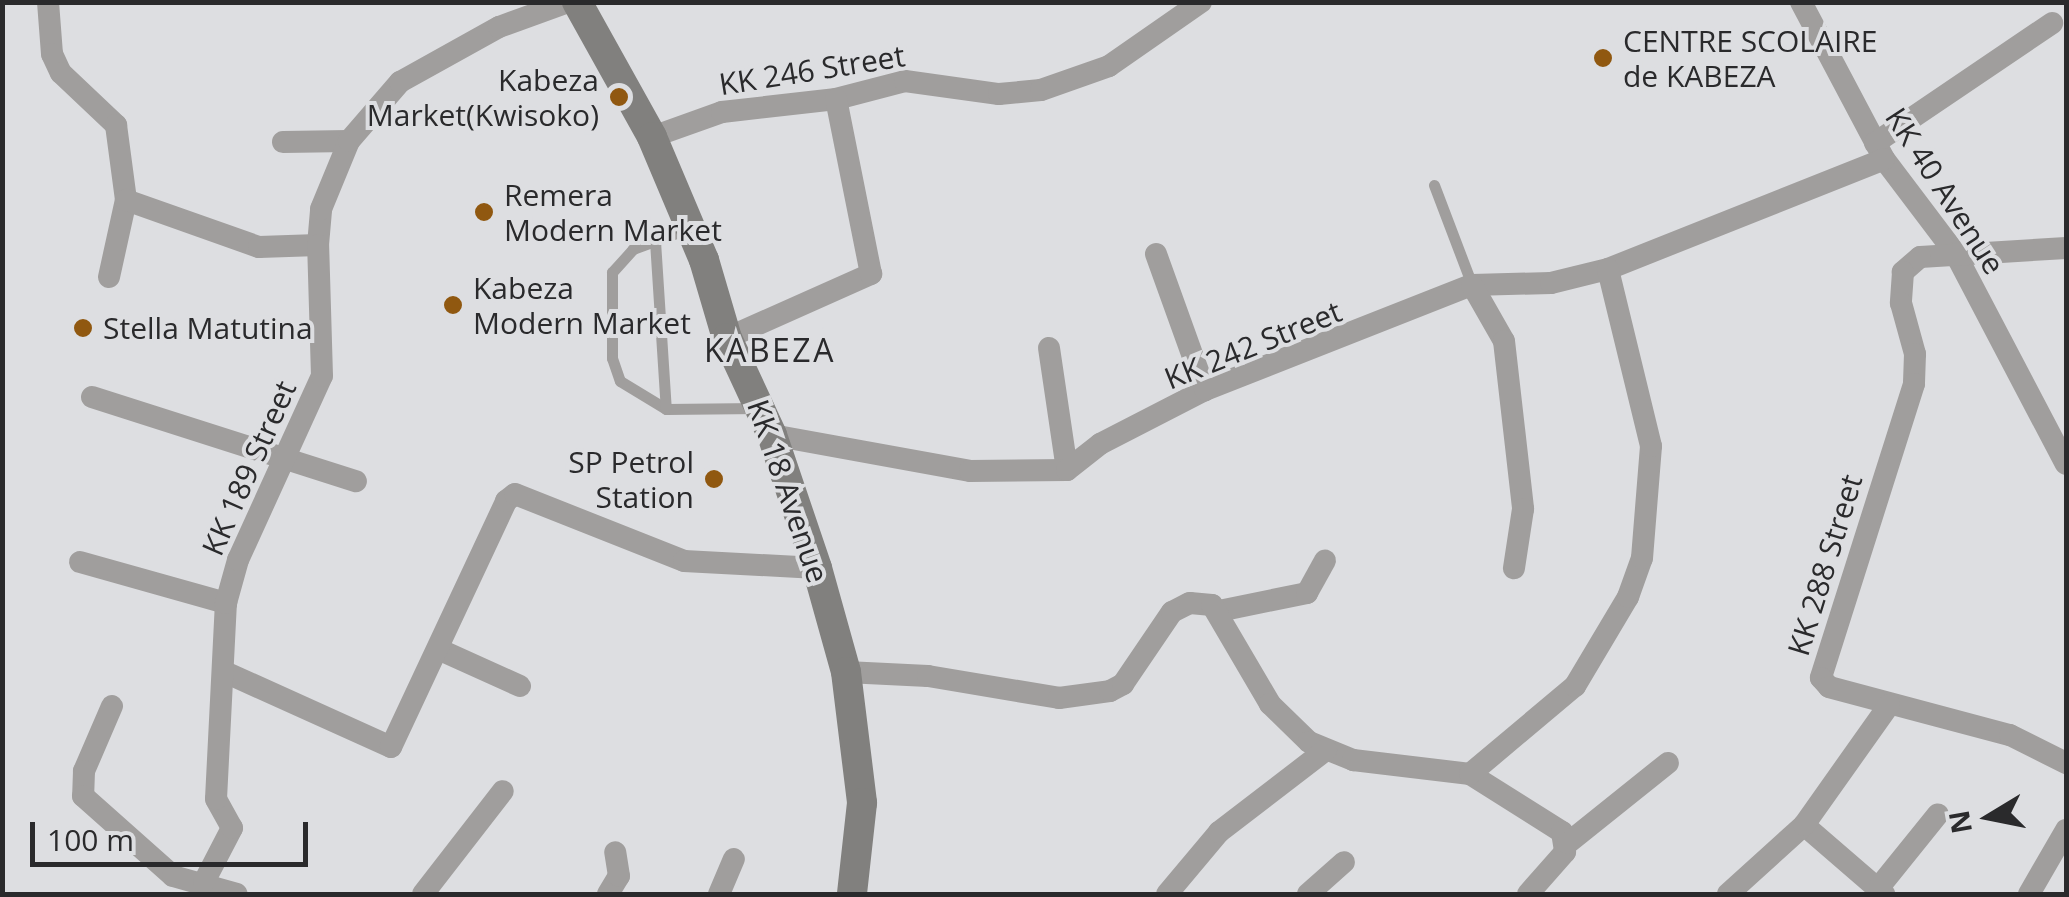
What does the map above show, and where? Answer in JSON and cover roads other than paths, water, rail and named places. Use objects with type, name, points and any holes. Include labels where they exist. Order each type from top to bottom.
[{"type":"main road","name":"KK 18 Avenue","points":[[577,2],[652,138],[690,228],[727,338],[767,422],[817,568],[846,672],[862,803],[852,894]]},
{"type":"street","points":[[48,2],[52,54],[61,73],[116,125],[126,200],[108,277]]},
{"type":"street","name":"KK 189 Street","points":[[204,882],[232,828],[216,799],[228,673],[226,603],[238,560],[322,376],[318,245],[321,210],[349,141],[400,82],[499,27],[568,2]]},
{"type":"street","name":"KK 40 Avenue","points":[[1801,2],[1880,151],[1955,253],[2066,464]]},
{"type":"street","name":"KK 246 Street","points":[[652,138],[722,112],[836,99],[905,81],[1000,94],[1041,90],[1109,66],[1199,3]]},
{"type":"street","points":[[1514,568],[1524,509],[1504,341],[1472,284],[1551,283],[1608,269],[1880,151],[2052,23]]},
{"type":"street","points":[[727,338],[872,274],[836,99]]},
{"type":"street","points":[[283,142],[349,141]]},
{"type":"street","points":[[126,200],[259,247],[318,245]]},
{"type":"street","points":[[1955,253],[2066,248]]},
{"type":"street","name":"KK 288 Street","points":[[1955,253],[1920,257],[1903,272],[1901,303],[1916,354],[1914,384],[1822,664],[1829,687],[2010,735],[2066,763]]},
{"type":"street","points":[[1156,254],[1205,390]]},
{"type":"street","points":[[1470,774],[1575,686],[1628,597],[1642,558],[1651,446],[1608,269]]},
{"type":"street","name":"KK 242 Street","points":[[1067,470],[1100,444],[1205,390],[1472,284]]},
{"type":"street","points":[[767,422],[970,471],[1067,470],[1049,348]]},
{"type":"street","points":[[92,398],[356,481]]},
{"type":"street","points":[[228,673],[386,748],[396,740],[506,501],[515,494],[684,562],[817,568]]},
{"type":"street","points":[[846,672],[945,678],[1059,698],[1110,691],[1124,684],[1172,612],[1190,603],[1218,611],[1307,593],[1324,561]]},
{"type":"street","points":[[80,562],[226,603]]},
{"type":"street","points":[[1218,611],[1270,704],[1308,742],[1377,764],[1470,774],[1562,832],[1568,843]]},
{"type":"street","points":[[438,648],[520,686]]},
{"type":"street","points":[[1728,894],[1804,824],[1890,705]]},
{"type":"street","points":[[112,706],[84,771],[83,796],[168,885],[204,882],[237,894]]},
{"type":"street","points":[[1167,894],[1219,832],[1326,750]]},
{"type":"street","points":[[1528,894],[1568,843],[1668,763]]},
{"type":"street","points":[[423,894],[503,790]]},
{"type":"street","points":[[1804,824],[1882,891],[1938,814]]},
{"type":"street","points":[[2029,894],[2066,830]]},
{"type":"street","points":[[608,894],[619,876],[615,852]]},
{"type":"street","points":[[719,894],[734,859]]},
{"type":"street","points":[[1308,894],[1344,862]]},
{"type":"lane","points":[[1434,184],[1472,284]]},
{"type":"lane","points":[[690,228],[620,258],[612,272],[612,358],[630,390],[666,409],[767,422]]},
{"type":"lane","points":[[655,242],[666,409]]},
{"type":"place","name":"CENTRE SCOLAIRE de KABEZA","points":[[1603,58]]},
{"type":"place","name":"Kabeza Market(Kwisoko)","points":[[619,97]]},
{"type":"place","name":"Remera Modern Market","points":[[484,212]]},
{"type":"place","name":"Kabeza Modern Market","points":[[453,305]]},
{"type":"place","name":"Stella Matutina","points":[[83,328]]},
{"type":"place","name":"SP Petrol Station","points":[[714,479]]},
{"type":"district","name":"KABEZA","points":[[770,350]]}]
